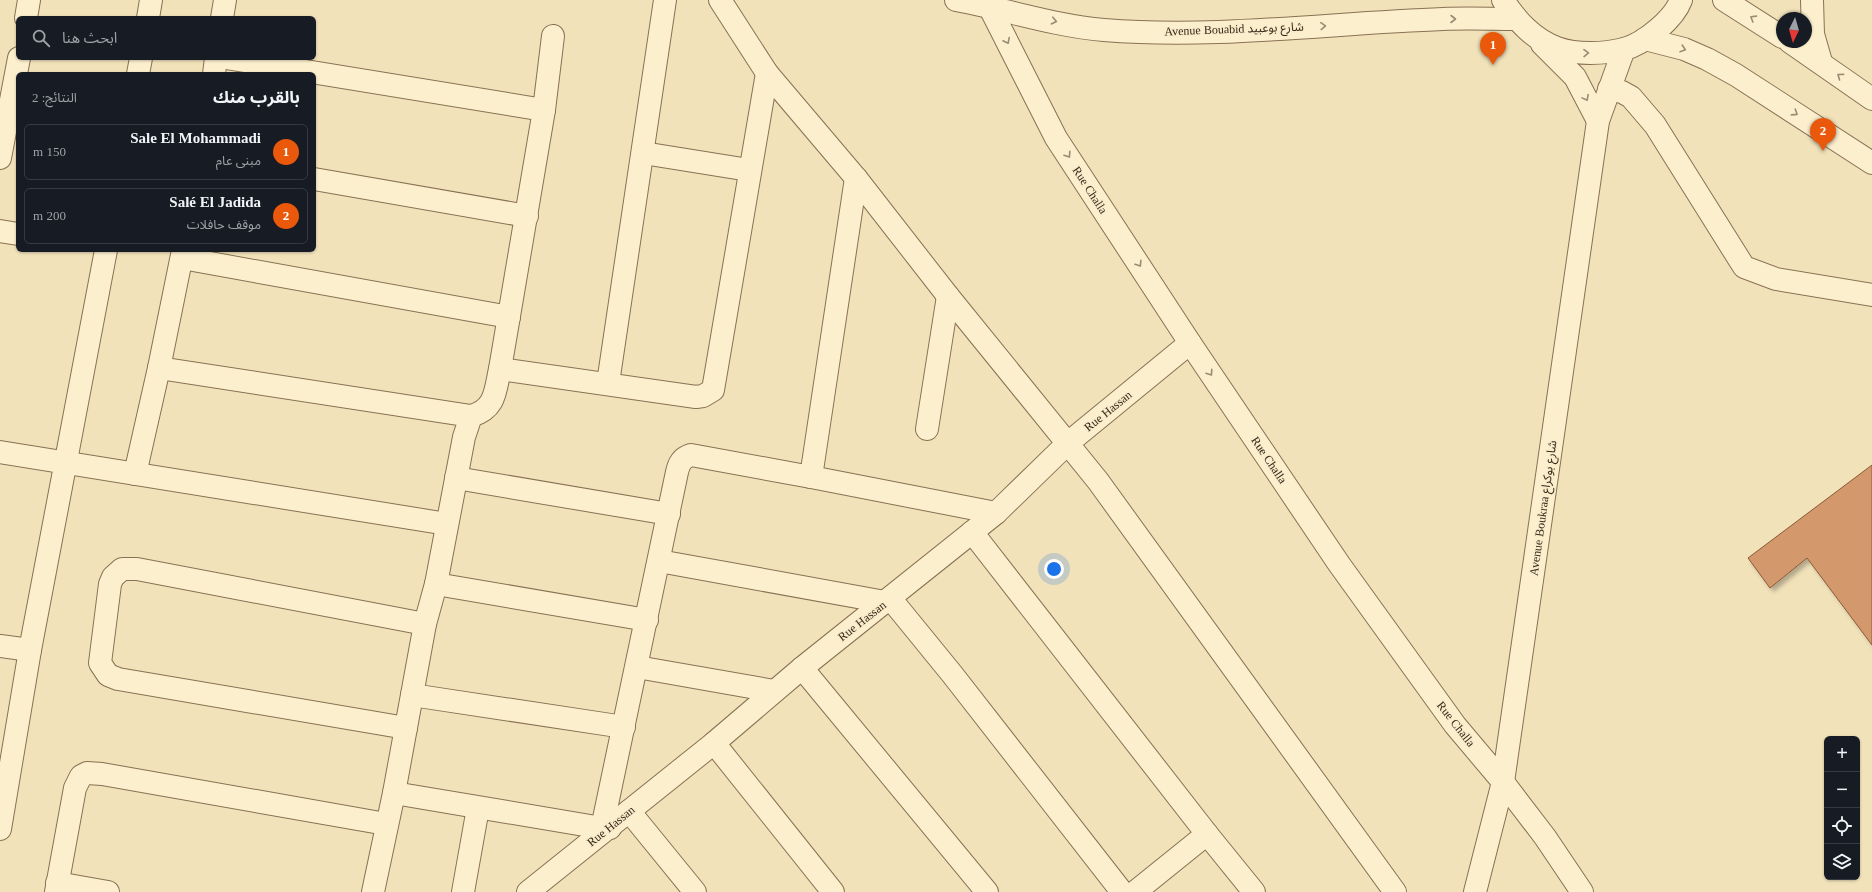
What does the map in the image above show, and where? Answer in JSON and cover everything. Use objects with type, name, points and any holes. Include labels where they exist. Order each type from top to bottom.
[{"type":"street","points":[[26,16],[30,0]]},
{"type":"street","points":[[148,16],[151,0]]},
{"type":"street","points":[[608,383],[665,0]]},
{"type":"street","points":[[720,0],[767,73],[856,178],[948,296],[1103,487],[1395,892]]},
{"type":"street","name":"Avenue Bouabid شارع بوعبيد","points":[[956,0],[1073,25],[1104,30],[1261,30],[1444,19],[1516,19]]},
{"type":"street","points":[[1503,0],[1516,19],[1575,77],[1598,122]]},
{"type":"street","points":[[1535,36],[1558,48],[1583,54],[1624,49],[1645,39],[1665,23],[1681,0]]},
{"type":"street","points":[[1724,0],[1776,33]]},
{"type":"street","points":[[1812,0],[1813,34],[1822,62]]},
{"type":"street","name":"Rue Challa","points":[[989,6],[1056,138],[1190,343],[1353,583],[1455,725],[1503,782],[1545,837],[1582,892]]},
{"type":"street","points":[[159,368],[471,416],[481,414],[491,404],[500,369],[544,110],[553,36]]},
{"type":"street","points":[[1645,39],[1684,49],[1707,59],[1736,75],[1872,163]]},
{"type":"street","points":[[1800,48],[1822,62],[1872,99]]},
{"type":"street","name":"Avenue Boukraa شارع بوكراع","points":[[1476,892],[1503,782],[1598,122],[1624,49]]},
{"type":"street","points":[[16,72],[19,60]]},
{"type":"street","points":[[138,72],[141,60]]},
{"type":"street","points":[[214,72],[216,60]]},
{"type":"street","points":[[238,60],[312,72]]},
{"type":"street","points":[[316,73],[544,110]]},
{"type":"street","points":[[500,369],[608,383],[696,397],[703,396],[713,390],[767,73]]},
{"type":"street","points":[[0,158],[16,74]]},
{"type":"street","points":[[1610,89],[1631,96],[1655,126],[1744,267],[1776,279],[1872,295]]},
{"type":"street","points":[[643,153],[750,170]]},
{"type":"street","points":[[811,476],[856,178]]},
{"type":"street","points":[[316,179],[527,216]]},
{"type":"street","points":[[0,231],[16,234]]},
{"type":"street","points":[[0,829],[30,650],[106,252]]},
{"type":"street","points":[[135,474],[159,368],[182,254],[509,316]]},
{"type":"street","points":[[927,429],[948,296]]},
{"type":"street","name":"Rue Hassan","points":[[541,888],[606,828],[714,743],[802,668],[996,513],[1068,443],[1190,343]]},
{"type":"street","points":[[373,892],[386,824],[394,793],[425,624],[436,584],[464,438],[471,416]]},
{"type":"street","points":[[0,452],[447,524]]},
{"type":"street","points":[[394,793],[606,828],[624,727],[678,466],[685,457],[691,455],[811,476],[996,513]]},
{"type":"street","points":[[456,478],[669,514]]},
{"type":"street","points":[[972,532],[1207,834],[1254,892]]},
{"type":"street","points":[[659,561],[888,600],[952,674],[1122,892]]},
{"type":"street","points":[[406,728],[118,679],[108,675],[100,663],[110,584],[113,577],[122,569],[137,569],[425,624]]},
{"type":"street","points":[[436,584],[646,620]]},
{"type":"street","points":[[0,646],[30,650]]},
{"type":"street","points":[[637,667],[774,692]]},
{"type":"street","points":[[802,668],[987,892]]},
{"type":"street","points":[[412,695],[624,727]]},
{"type":"street","points":[[714,743],[833,892]]},
{"type":"street","points":[[108,892],[57,888],[74,788],[81,776],[87,773],[102,774],[386,824]]},
{"type":"street","points":[[463,892],[478,808]]},
{"type":"street","points":[[629,811],[695,892]]},
{"type":"street","points":[[1135,892],[1207,834]]},
{"type":"building","points":[[1872,465],[1872,645],[1807,558],[1770,588],[1748,558]]},
{"type":"place","name":"Sale El Mohammadi","points":[[1493,65]]},
{"type":"place","name":"Salé El Jadida","points":[[1823,151]]}]
